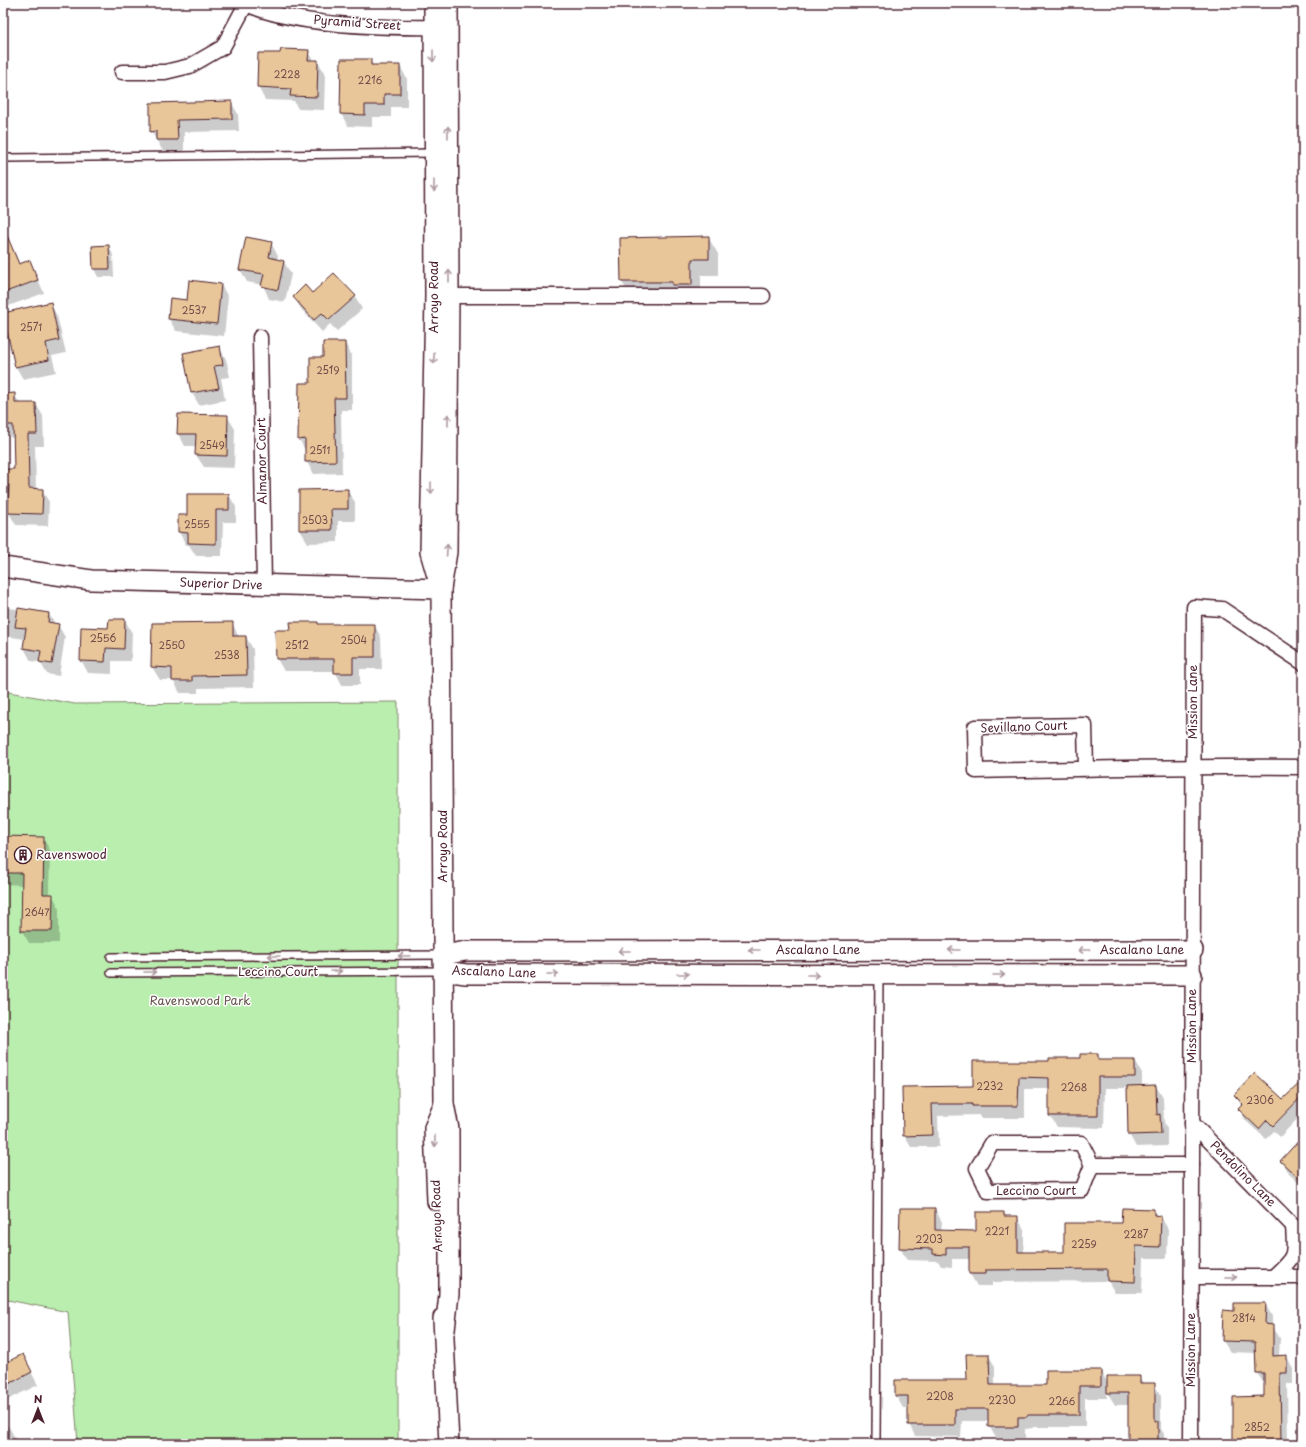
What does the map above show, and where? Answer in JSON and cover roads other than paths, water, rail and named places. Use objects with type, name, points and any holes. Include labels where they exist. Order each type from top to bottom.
[{"type":"street","name":"Arroyo Road","points":[[434,3],[441,27],[442,296],[430,552],[441,588],[444,1104],[449,1128],[449,1294],[445,1330],[449,1444]]},
{"type":"street","name":"Arroyo Road","points":[[441,27],[448,3]]},
{"type":"street","name":"Pyramid Street","points":[[245,4],[286,17],[317,21],[398,27],[441,27]]},
{"type":"street","points":[[122,72],[165,72],[190,66],[223,47],[245,4]]},
{"type":"street","points":[[442,296],[763,296]]},
{"type":"street","name":"Almanor Court","points":[[260,337],[264,585]]},
{"type":"street","name":"Superior Drive","points":[[3,567],[91,580],[441,588]]},
{"type":"street","name":"Mission Lane","points":[[1191,1444],[1194,607],[1222,609],[1303,663]]},
{"type":"street","name":"Sevillano Court","points":[[1086,769],[1085,724],[975,727],[976,771],[1086,769],[1193,766],[1303,767]]},
{"type":"street","name":"Ascalano Lane","points":[[444,963],[466,951],[1192,950]]},
{"type":"street","name":"Ascalano Lane","points":[[444,963],[466,974],[1192,975]]},
{"type":"street","name":"Pendolino Lane","points":[[1192,1123],[1298,1231],[1294,1255],[1287,1265],[1273,1277]]},
{"type":"street","name":"Leccino Court","points":[[992,1143],[1081,1143],[1092,1165],[1082,1190],[988,1191],[976,1168],[992,1143]]},
{"type":"street","points":[[1092,1165],[1192,1165]]},
{"type":"street","points":[[1192,1276],[1303,1277]]},
{"type":"lane","points":[[9,158],[441,153]]},
{"type":"lane","name":"Leccino Court","points":[[111,958],[444,963]]},
{"type":"lane","name":"Leccino Court","points":[[111,973],[444,963]]},
{"type":"lane","points":[[876,1444],[879,975]]},
{"type":"place","name":"Ravenswood","points":[[23,855]]},
{"type":"park label","name":"Ravenswood Park","points":[[200,1001]]}]
